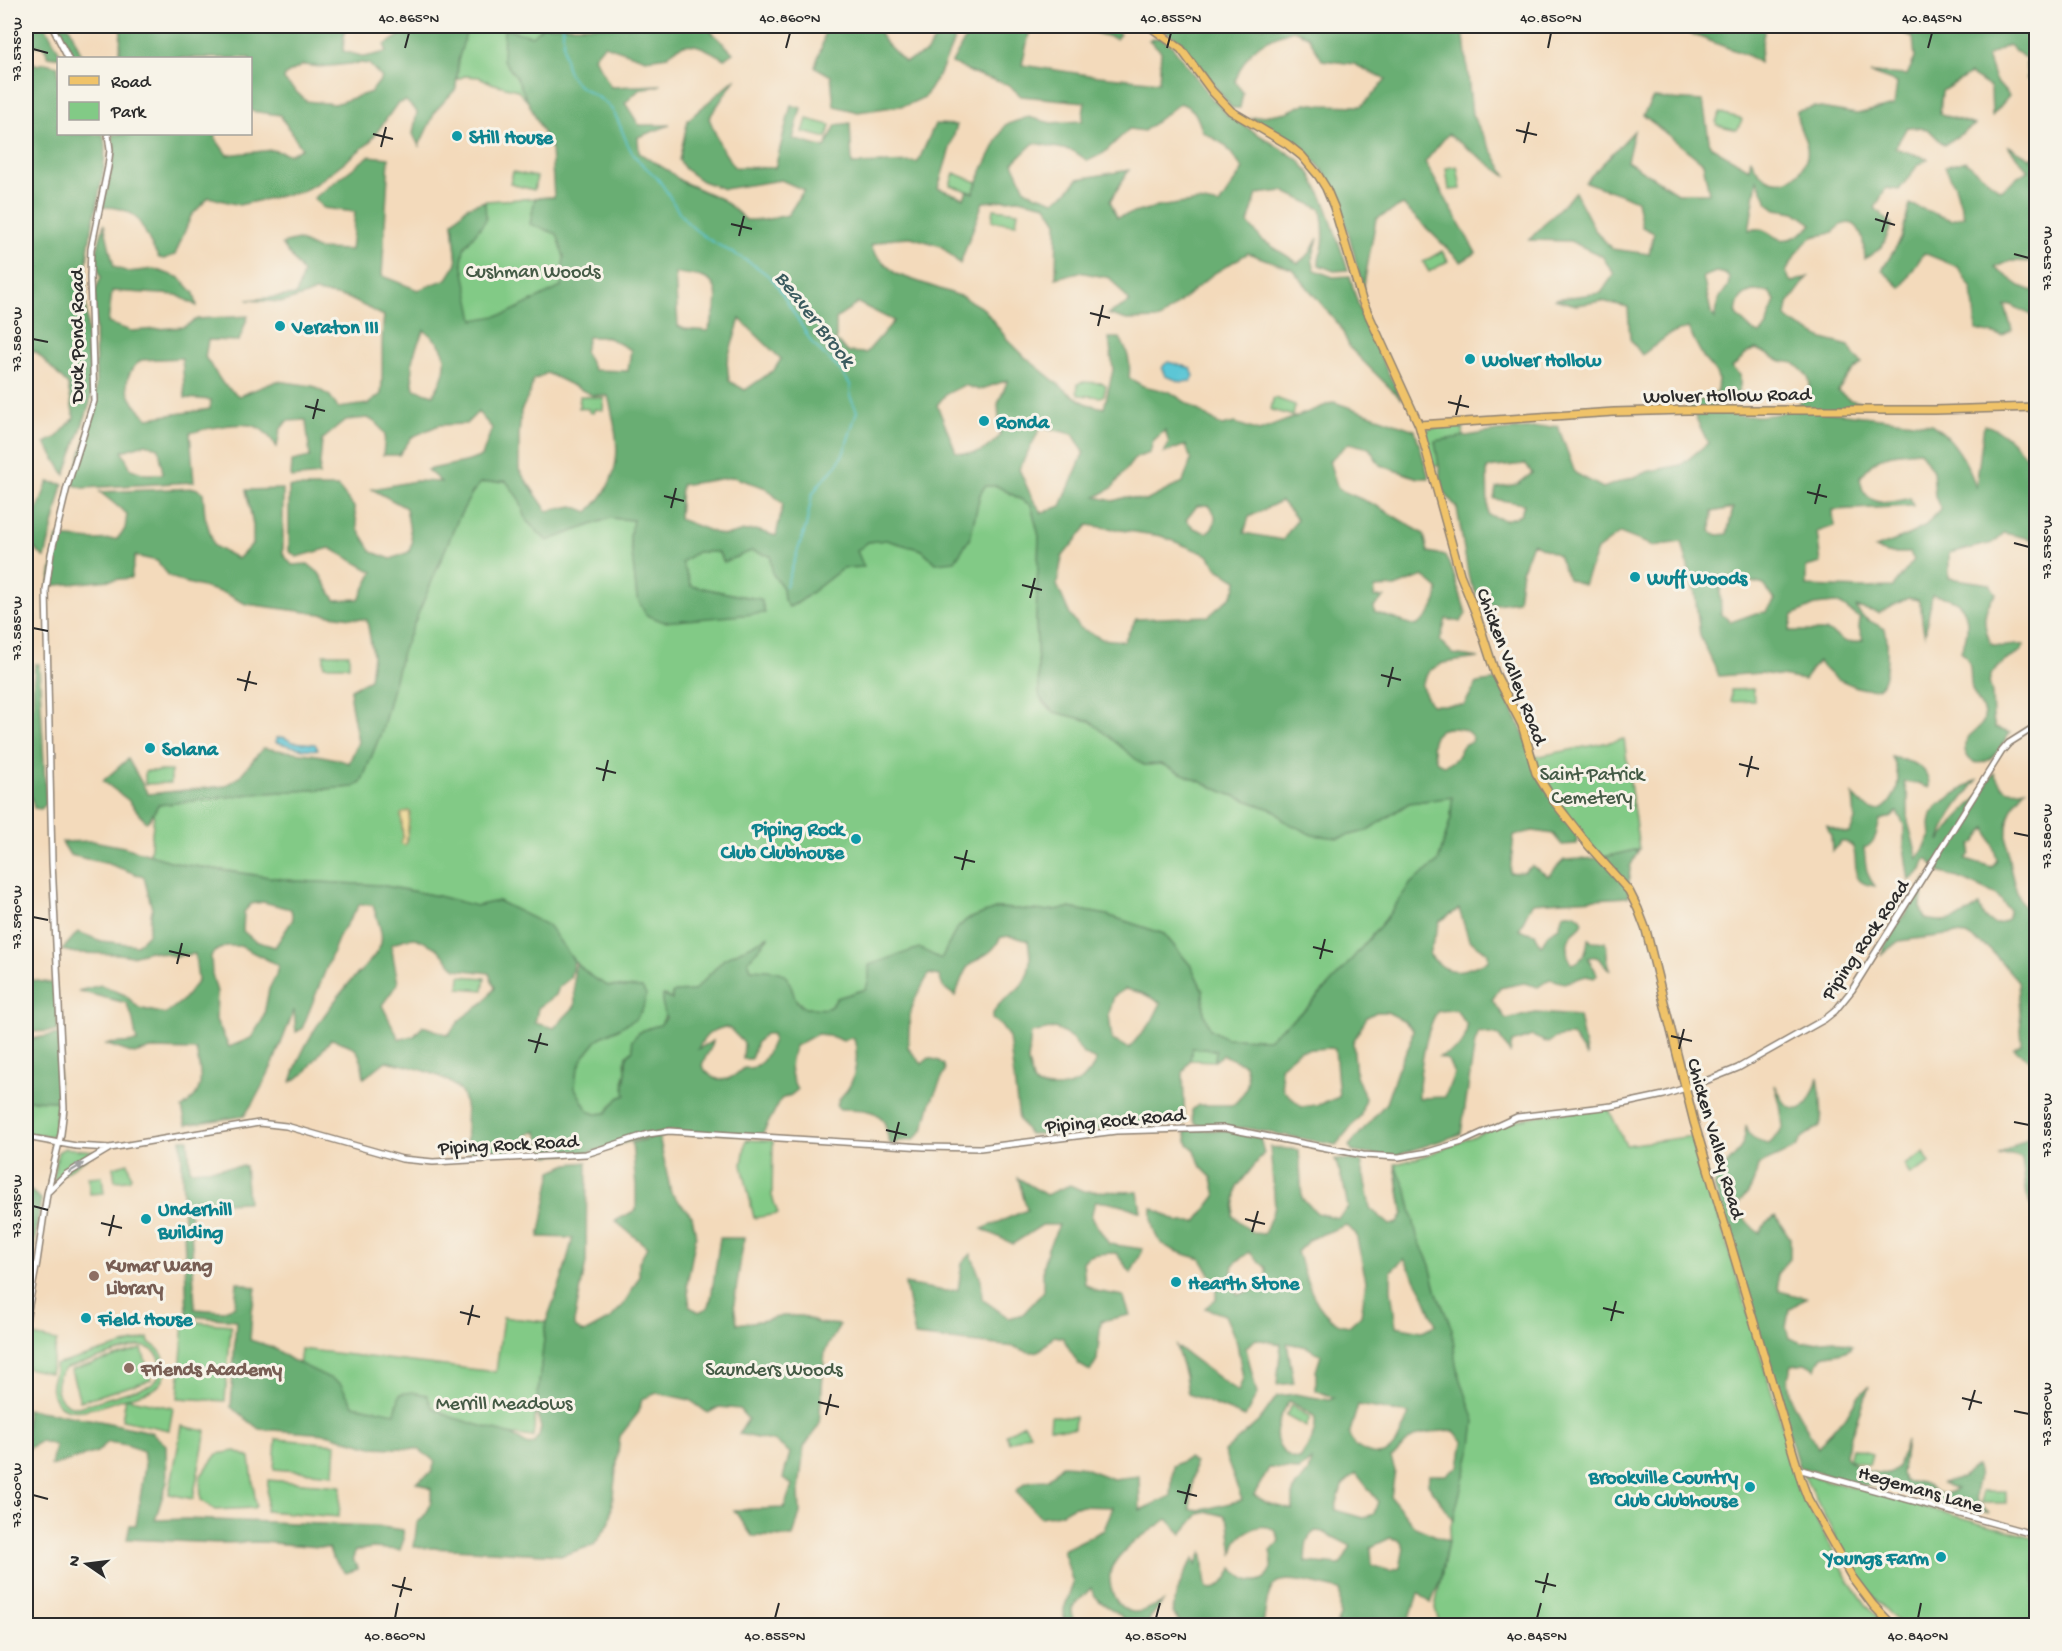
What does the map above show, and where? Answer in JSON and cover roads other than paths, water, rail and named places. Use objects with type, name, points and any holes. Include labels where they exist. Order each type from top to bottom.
[{"type":"main road","name":"Chicken Valley Road","points":[[1149,26],[1181,49],[1212,91],[1231,111],[1287,144],[1302,156],[1318,175],[1334,207],[1362,300],[1419,425],[1460,574],[1495,673],[1522,725],[1536,773],[1553,800],[1596,855],[1629,891],[1646,930],[1710,1179],[1808,1499],[1852,1577],[1873,1605],[1893,1626]]},
{"type":"main road","name":"Wolver Hollow Road","points":[[1419,425],[1614,412],[2037,407]]},
{"type":"street","points":[[52,26],[68,57]]},
{"type":"street","name":"Duck Pond Road","points":[[26,1321],[38,1262],[47,1194],[64,1100],[54,915],[46,598],[49,568],[59,519],[94,402],[90,277],[92,249],[108,167],[110,150],[108,135]]},
{"type":"street","name":"Piping Rock Road","points":[[26,1137],[110,1148],[259,1123],[286,1126],[402,1159],[433,1162],[586,1154],[648,1134],[669,1131],[902,1146],[980,1148],[1116,1131],[1204,1127],[1245,1131],[1363,1155],[1400,1157],[1428,1152],[1461,1142],[1517,1117],[1612,1106],[1685,1088],[1738,1068],[1803,1032],[1835,1011],[1875,956],[2002,752],[2016,738],[2037,726]]},
{"type":"street","points":[[47,1194],[53,1185],[65,1175],[110,1148]]},
{"type":"street","name":"Hegemans Lane","points":[[1798,1469],[2037,1535]]},
{"type":"water","points":[[1168,362],[1191,368],[1194,376],[1191,381],[1182,382],[1165,376],[1162,369]]},
{"type":"water","points":[[283,737],[293,742],[315,744],[318,749],[303,749],[276,742],[276,738]]},
{"type":"waterway","name":"Beaver Brook","points":[[563,26],[565,57],[573,80],[611,109],[634,155],[657,178],[683,218],[698,232],[755,266],[775,282],[812,343],[840,370],[851,386],[850,396],[857,411],[844,452],[837,465],[812,495],[806,526],[786,586]]},
{"type":"place","name":"Still House","points":[[457,136]]},
{"type":"place","name":"Veraton III","points":[[280,326]]},
{"type":"place","name":"Wolver Hollow","points":[[1470,359]]},
{"type":"place","name":"Ronda","points":[[984,421]]},
{"type":"place","name":"Wuff Woods","points":[[1635,577]]},
{"type":"place","name":"Solana","points":[[150,748]]},
{"type":"place","name":"Piping Rock Club Clubhouse","points":[[856,839]]},
{"type":"place","name":"Underhill Building","points":[[146,1219]]},
{"type":"place","name":"Kumar Wang Library","points":[[94,1276]]},
{"type":"place","name":"Hearth Stone","points":[[1176,1282]]},
{"type":"place","name":"Field House","points":[[86,1318]]},
{"type":"place","name":"Friends Academy","points":[[129,1368]]},
{"type":"place","name":"Brookville Country Club Clubhouse","points":[[1750,1487]]},
{"type":"place","name":"Youngs Farm","points":[[1941,1557]]},
{"type":"park label","name":"Cushman Woods","points":[[533,270]]},
{"type":"park label","name":"Saint Patrick Cemetery","points":[[1592,784]]},
{"type":"park label","name":"Saunders Woods","points":[[774,1368]]},
{"type":"park label","name":"Merrill Meadows","points":[[504,1402]]}]
